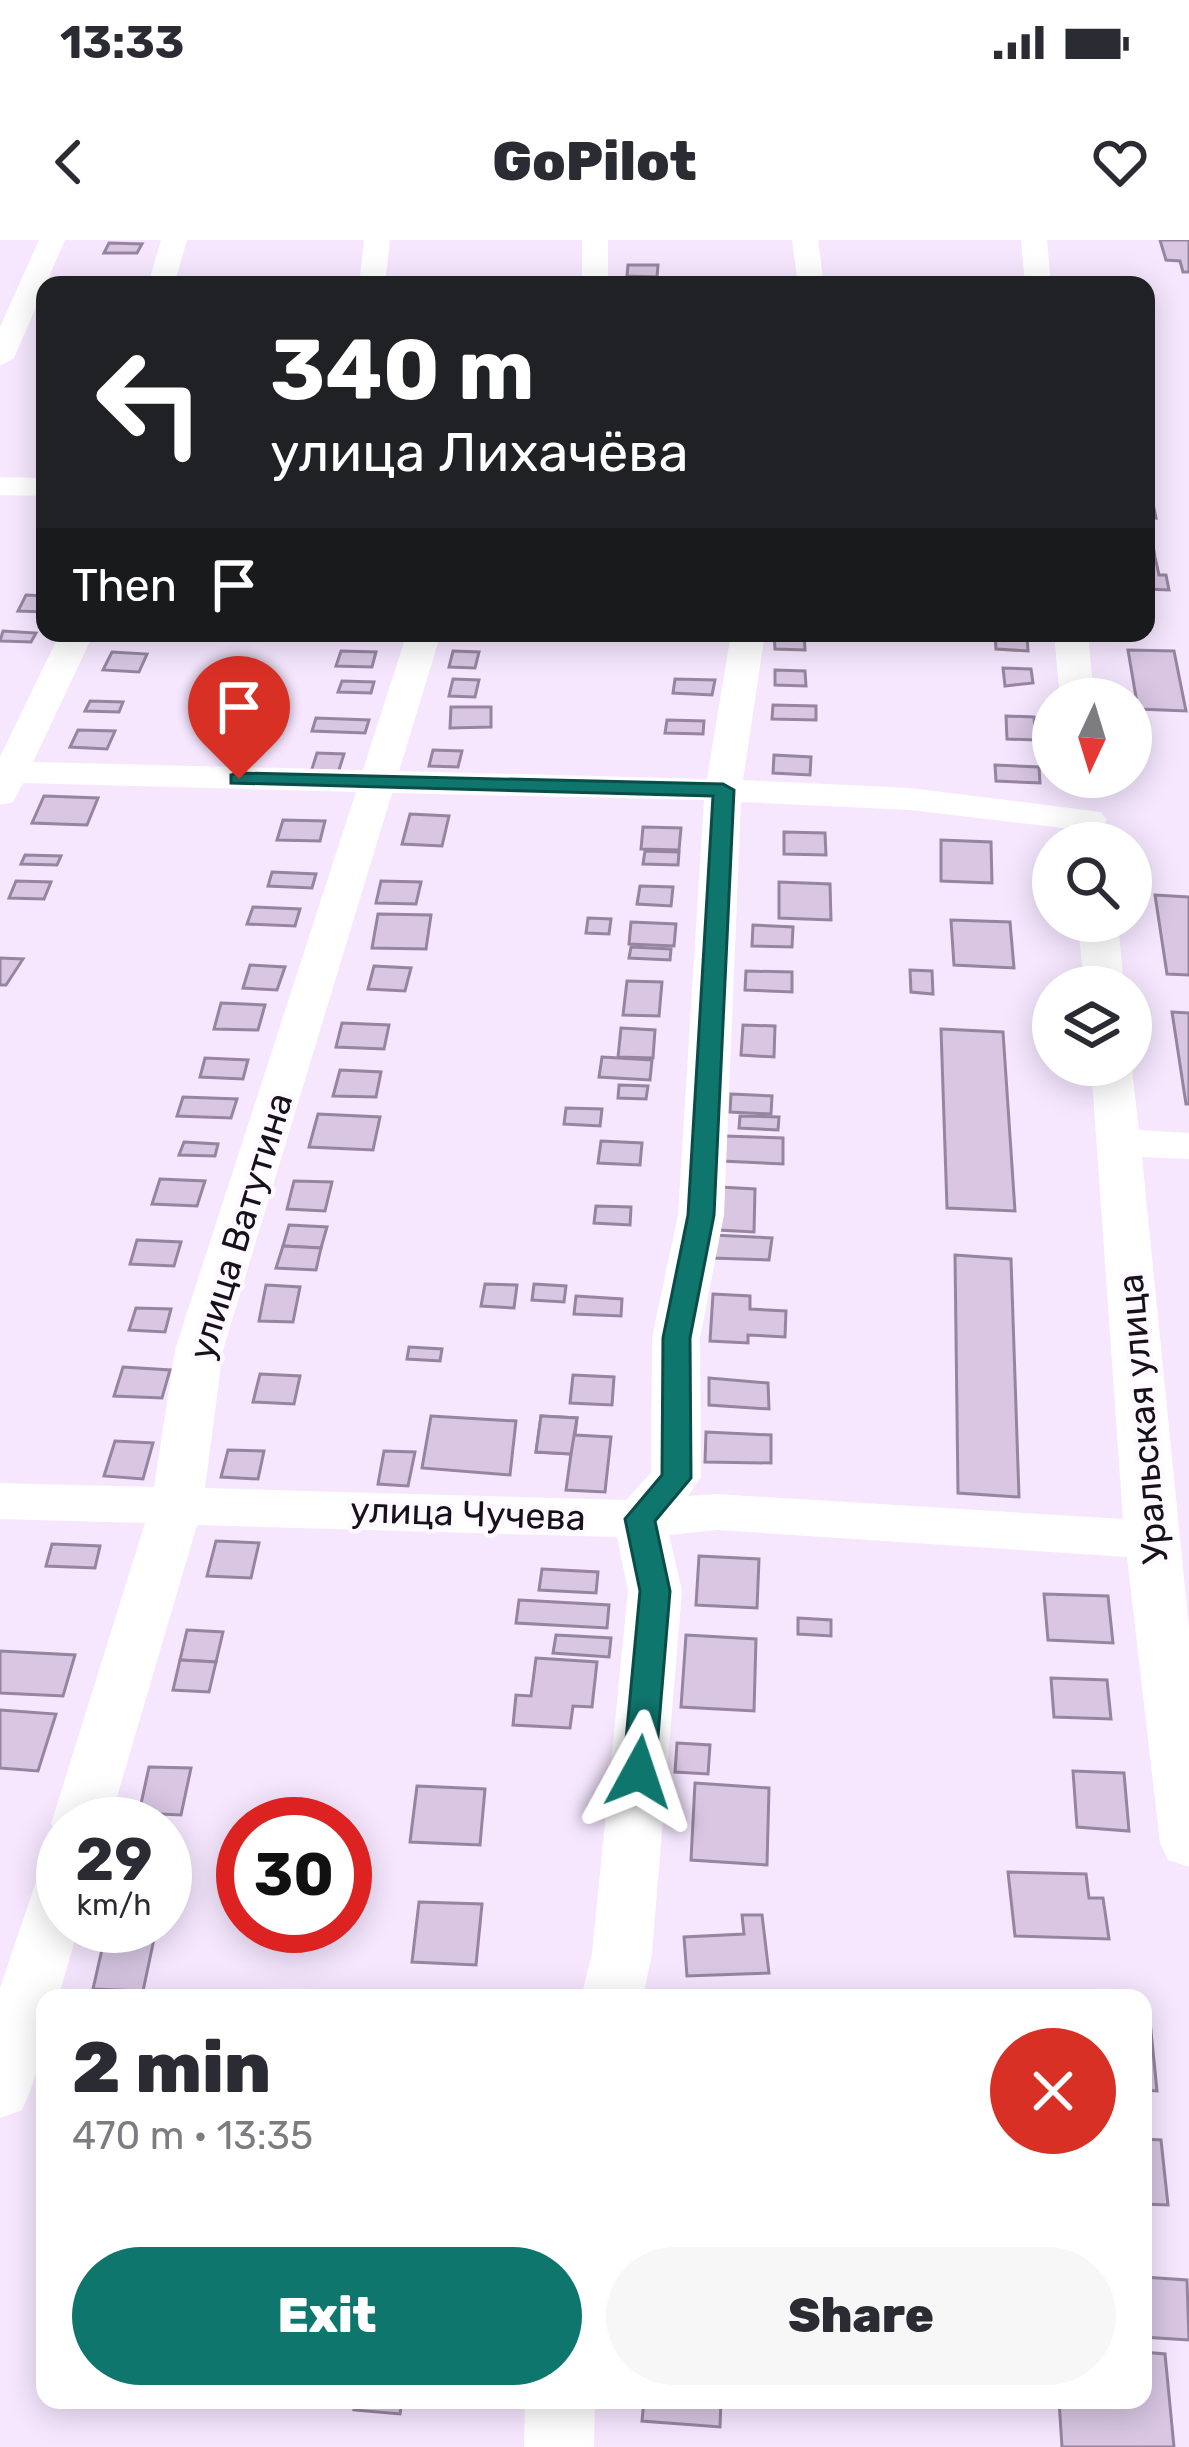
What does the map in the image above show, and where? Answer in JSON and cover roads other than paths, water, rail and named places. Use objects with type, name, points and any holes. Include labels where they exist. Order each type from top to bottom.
[{"type":"street","points":[[0,358],[52,240]]},
{"type":"street","points":[[164,276],[174,240]]},
{"type":"street","points":[[373,276],[377,240]]},
{"type":"street","points":[[596,240],[596,276]]},
{"type":"street","points":[[805,240],[811,276]]},
{"type":"street","points":[[1034,240],[1038,276]]},
{"type":"street","points":[[0,486],[36,487]]},
{"type":"street","points":[[72,642],[4,779],[723,790],[910,799],[1088,816]]},
{"type":"street","name":"улица Ватутина","points":[[88,1797],[177,1504],[200,1350],[421,642]]},
{"type":"street","points":[[614,1989],[622,1953],[655,1591],[640,1519],[676,1478],[676,1338],[701,1215],[723,790],[747,642]]},
{"type":"street","points":[[1072,642],[1075,678]]},
{"type":"street","name":"Уральская улица","points":[[1114,1086],[1151,1540],[1189,1843]]},
{"type":"street","points":[[1120,1143],[1189,1146]]},
{"type":"street","name":"улица Чучева","points":[[0,1502],[640,1519],[718,1512],[1151,1540]]},
{"type":"street","points":[[0,2090],[41,1953]]},
{"type":"street","points":[[560,2409],[560,2447]]}]
